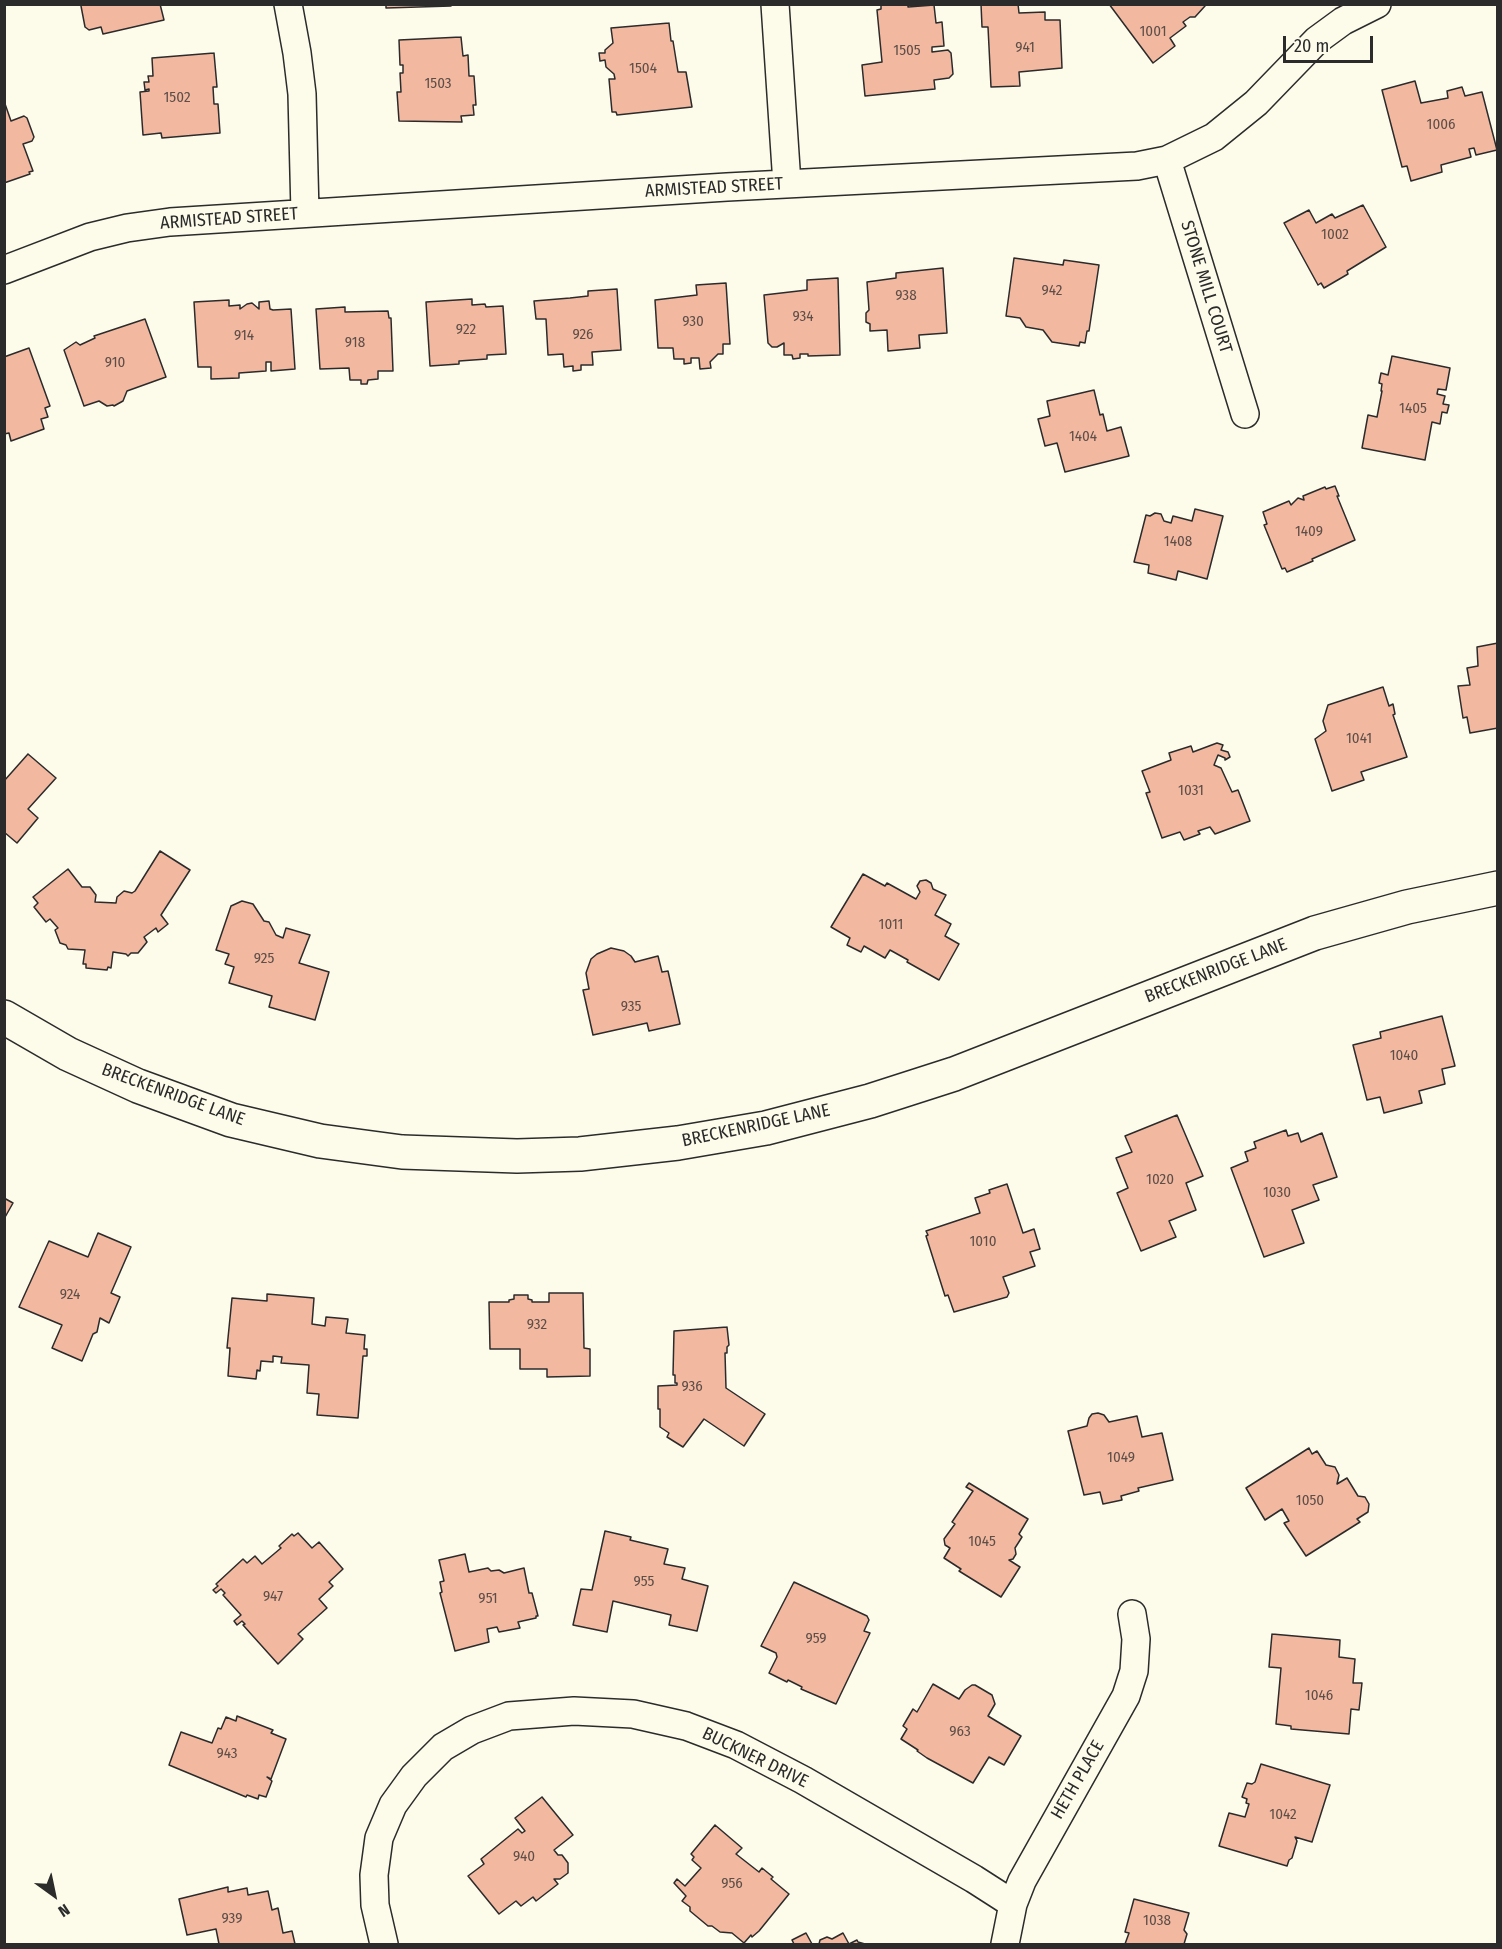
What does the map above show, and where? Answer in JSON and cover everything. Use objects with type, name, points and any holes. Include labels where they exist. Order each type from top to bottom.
[{"type":"street","points":[[288,4],[302,94],[305,213]]},
{"type":"street","points":[[775,4],[787,184]]},
{"type":"street","name":"ARMISTEAD STREET","points":[[4,270],[90,237],[127,228],[170,222],[787,184],[1137,166],[1167,160],[1214,137],[1256,103],[1317,40],[1343,21],[1377,4]]},
{"type":"street","name":"STONE MILL COURT","points":[[1167,160],[1245,414]]},
{"type":"street","name":"BRECKENRIDGE LANE","points":[[4,1017],[68,1054],[138,1086],[231,1120],[320,1141],[402,1152],[517,1156],[580,1154],[678,1143],[766,1128],[870,1101],[954,1074],[1315,933],[1407,907],[1497,888]]},
{"type":"street","name":"HETH PLACE","points":[[1005,1944],[1013,1904],[1022,1881],[1126,1696],[1134,1671],[1136,1639],[1132,1614]]},
{"type":"street","name":"BUCKNER DRIVE","points":[[384,1944],[375,1905],[374,1875],[379,1838],[393,1805],[414,1776],[443,1748],[471,1730],[509,1716],[574,1711],[633,1714],[686,1726],[736,1745],[803,1780],[1013,1904]]},
{"type":"building","points":[[82,4],[160,4],[164,20],[103,34],[101,27],[89,30],[85,27]]},
{"type":"building","points":[[386,4],[451,4],[451,6],[386,8]]},
{"type":"building","points":[[881,4],[908,4],[908,7],[934,5],[936,23],[942,22],[944,46],[932,47],[932,52],[948,50],[951,53],[953,74],[949,78],[934,80],[935,89],[865,96],[862,65],[882,62],[877,10],[881,9]]},
{"type":"building","points":[[981,4],[1018,4],[1019,13],[1045,12],[1045,20],[1060,20],[1062,68],[1019,72],[1020,86],[991,87],[988,27],[982,27]]},
{"type":"building","points":[[1109,4],[1204,4],[1205,6],[1195,17],[1190,17],[1183,22],[1186,26],[1170,38],[1175,46],[1153,63]]},
{"type":"building","points":[[669,23],[678,72],[686,72],[692,107],[617,115],[616,112],[612,112],[609,79],[615,79],[614,74],[606,67],[605,60],[600,61],[599,53],[605,53],[605,50],[613,43],[611,28]]},
{"type":"building","points":[[461,37],[463,56],[468,55],[469,76],[474,76],[476,105],[473,105],[474,115],[461,116],[462,122],[399,121],[397,92],[401,92],[400,73],[403,73],[403,65],[400,65],[399,40]]},
{"type":"building","points":[[214,53],[217,87],[213,87],[214,104],[218,104],[220,133],[162,138],[161,133],[143,135],[140,92],[149,91],[149,89],[145,90],[144,82],[149,82],[148,76],[153,76],[152,58]]},
{"type":"building","points":[[1415,81],[1421,103],[1448,98],[1447,91],[1462,87],[1465,96],[1482,92],[1497,150],[1476,155],[1474,148],[1469,149],[1471,157],[1441,165],[1442,172],[1411,181],[1407,166],[1402,167],[1382,90]]},
{"type":"building","points":[[4,101],[11,121],[24,116],[27,118],[34,137],[32,141],[23,144],[33,171],[4,183]]},
{"type":"building","points":[[1363,205],[1386,247],[1324,288],[1321,283],[1318,285],[1284,223],[1309,210],[1316,223],[1332,214],[1335,218]]},
{"type":"building","points":[[1014,258],[1063,265],[1064,260],[1099,265],[1089,331],[1087,331],[1085,343],[1080,342],[1079,346],[1052,342],[1043,330],[1026,327],[1020,318],[1006,316]]},
{"type":"building","points":[[943,268],[947,333],[919,335],[920,348],[888,351],[887,330],[870,331],[870,324],[866,322],[866,313],[869,310],[867,282],[896,278],[896,273]]},
{"type":"building","points":[[838,278],[840,355],[800,354],[800,358],[793,359],[792,355],[784,355],[784,343],[772,347],[768,343],[764,295],[807,290],[807,280]]},
{"type":"building","points":[[726,283],[730,344],[723,344],[723,354],[718,354],[710,362],[711,368],[700,369],[699,358],[691,358],[691,363],[684,364],[684,359],[674,359],[673,348],[658,348],[655,300],[697,295],[696,285]]},
{"type":"building","points":[[617,289],[621,350],[592,352],[593,365],[581,365],[581,370],[573,371],[573,366],[564,367],[563,354],[548,355],[546,319],[536,319],[534,301],[588,296],[588,291]]},
{"type":"building","points":[[472,299],[472,305],[503,306],[506,354],[487,355],[487,359],[459,361],[459,364],[430,366],[426,302]]},
{"type":"building","points":[[229,300],[229,306],[240,305],[240,309],[252,303],[259,309],[259,302],[269,301],[270,309],[291,309],[295,369],[271,371],[271,362],[266,362],[266,371],[239,373],[239,378],[211,379],[211,367],[198,367],[194,302]]},
{"type":"building","points":[[345,307],[345,312],[388,311],[389,318],[391,318],[393,371],[378,371],[378,379],[368,380],[367,384],[361,384],[361,380],[350,380],[349,368],[320,369],[316,309]]},
{"type":"building","points":[[145,319],[166,377],[127,391],[123,401],[114,406],[107,406],[99,401],[84,406],[64,350],[76,342],[80,345],[95,338],[94,336]]},
{"type":"building","points":[[29,348],[50,406],[45,408],[48,417],[41,419],[44,429],[11,441],[9,433],[4,434],[4,357]]},
{"type":"building","points":[[1392,356],[1450,368],[1446,390],[1438,389],[1437,394],[1445,396],[1443,404],[1449,405],[1447,413],[1442,412],[1440,424],[1432,422],[1425,460],[1362,448],[1368,415],[1377,417],[1382,391],[1382,384],[1379,383],[1381,373],[1388,375]]},
{"type":"building","points":[[1094,390],[1100,415],[1103,414],[1107,431],[1121,427],[1129,456],[1065,472],[1057,443],[1045,446],[1038,419],[1050,416],[1047,401]]},
{"type":"building","points":[[1335,486],[1355,540],[1287,572],[1285,568],[1282,569],[1264,525],[1267,524],[1263,512],[1289,501],[1291,505],[1298,498],[1304,500],[1303,496],[1325,487],[1326,489]]},
{"type":"building","points":[[1195,509],[1223,516],[1207,579],[1178,571],[1176,580],[1148,573],[1149,565],[1134,562],[1146,515],[1161,514],[1164,521],[1171,523],[1173,516],[1192,521]]},
{"type":"building","points":[[1498,643],[1498,728],[1470,733],[1467,717],[1463,718],[1458,686],[1470,685],[1467,668],[1478,666],[1477,647]]},
{"type":"building","points":[[1383,687],[1389,706],[1393,704],[1395,714],[1393,715],[1407,757],[1361,772],[1364,780],[1332,791],[1315,739],[1326,731],[1323,721],[1328,705]]},
{"type":"building","points":[[1217,743],[1223,745],[1221,750],[1228,752],[1230,757],[1225,760],[1218,755],[1214,765],[1221,768],[1232,792],[1238,790],[1250,821],[1215,834],[1210,827],[1184,840],[1180,832],[1162,838],[1146,793],[1150,792],[1142,771],[1171,760],[1169,753],[1191,746],[1193,752]]},
{"type":"building","points":[[28,754],[56,778],[28,809],[38,818],[17,843],[4,832],[4,781]]},
{"type":"building","points":[[160,851],[190,870],[161,915],[168,924],[158,932],[156,928],[144,937],[147,942],[138,953],[131,953],[128,956],[113,952],[111,968],[108,967],[107,970],[86,968],[86,964],[83,964],[85,950],[68,949],[66,945],[60,943],[55,930],[58,928],[50,919],[46,922],[34,907],[38,903],[33,897],[68,869],[82,887],[90,887],[96,895],[95,902],[116,903],[117,897],[124,891],[132,893],[135,891]]},
{"type":"building","points":[[863,874],[885,886],[887,883],[916,899],[920,892],[917,886],[920,881],[926,880],[931,883],[933,889],[946,895],[935,915],[951,924],[945,936],[959,944],[939,980],[890,950],[885,958],[864,946],[861,952],[847,945],[850,938],[831,927]]},
{"type":"building","points":[[242,901],[253,904],[264,921],[269,922],[276,935],[283,938],[286,928],[310,935],[299,963],[329,972],[315,1020],[269,1007],[272,996],[229,983],[234,967],[225,964],[229,954],[216,950],[231,906]]},
{"type":"building","points":[[611,948],[624,951],[635,962],[658,956],[662,972],[668,971],[680,1024],[649,1031],[647,1023],[593,1035],[583,990],[589,989],[586,973],[591,959]]},
{"type":"building","points":[[1442,1016],[1455,1066],[1442,1069],[1445,1084],[1419,1091],[1422,1103],[1384,1113],[1380,1097],[1367,1100],[1353,1045],[1381,1038],[1380,1032]]},
{"type":"building","points":[[1177,1115],[1203,1176],[1186,1183],[1196,1210],[1169,1221],[1176,1237],[1141,1251],[1117,1193],[1128,1188],[1116,1158],[1132,1152],[1125,1136]]},
{"type":"building","points":[[1286,1130],[1288,1136],[1298,1133],[1301,1142],[1322,1133],[1337,1177],[1313,1185],[1319,1200],[1292,1210],[1304,1243],[1264,1257],[1231,1168],[1248,1161],[1245,1152],[1256,1148],[1254,1142]]},
{"type":"building","points":[[1007,1184],[1023,1233],[1034,1229],[1040,1249],[1030,1252],[1035,1266],[1003,1277],[1009,1293],[1007,1297],[954,1312],[948,1295],[945,1296],[926,1231],[980,1213],[975,1198]]},
{"type":"building","points":[[4,1198],[13,1203],[4,1219]]},
{"type":"building","points":[[98,1233],[131,1247],[111,1293],[120,1297],[109,1323],[100,1318],[97,1332],[93,1334],[82,1361],[52,1348],[62,1325],[19,1307],[49,1241],[88,1257]]},
{"type":"building","points":[[549,1293],[583,1293],[584,1348],[590,1349],[590,1376],[547,1377],[547,1369],[520,1369],[520,1349],[490,1349],[489,1302],[509,1302],[514,1299],[514,1295],[528,1295],[528,1299],[532,1302],[549,1302]]},
{"type":"building","points":[[267,1294],[314,1298],[312,1324],[325,1326],[326,1317],[348,1319],[346,1333],[365,1335],[364,1349],[367,1349],[367,1356],[363,1356],[358,1418],[317,1415],[319,1394],[307,1393],[309,1365],[281,1363],[282,1357],[273,1356],[273,1362],[261,1361],[256,1379],[228,1376],[230,1348],[227,1348],[232,1298],[267,1301]]},
{"type":"building","points":[[727,1327],[729,1345],[725,1353],[726,1388],[765,1414],[744,1446],[704,1419],[683,1447],[667,1437],[669,1433],[660,1427],[660,1409],[658,1409],[658,1386],[677,1385],[675,1375],[673,1375],[674,1331]]},
{"type":"building","points":[[1092,1414],[1104,1415],[1109,1422],[1137,1416],[1142,1437],[1162,1433],[1173,1480],[1138,1488],[1139,1491],[1121,1496],[1122,1500],[1103,1504],[1100,1492],[1084,1495],[1068,1431],[1087,1426]]},
{"type":"building","points":[[1309,1448],[1312,1454],[1317,1451],[1326,1465],[1335,1467],[1339,1475],[1337,1484],[1347,1478],[1358,1496],[1365,1497],[1369,1504],[1368,1512],[1357,1519],[1360,1522],[1306,1556],[1284,1523],[1289,1521],[1282,1509],[1265,1520],[1246,1488]]},
{"type":"building","points":[[969,1483],[1028,1519],[1019,1534],[1022,1537],[1015,1548],[1016,1554],[1013,1559],[1009,1560],[1020,1567],[1001,1597],[959,1571],[961,1569],[944,1558],[950,1548],[945,1545],[944,1539],[955,1524],[952,1522],[973,1491],[966,1487]]},
{"type":"building","points":[[605,1531],[668,1549],[664,1564],[685,1568],[682,1579],[708,1586],[697,1631],[669,1625],[671,1615],[613,1601],[607,1632],[573,1625],[581,1589],[592,1590]]},
{"type":"building","points":[[298,1533],[312,1548],[319,1542],[343,1569],[329,1582],[333,1586],[319,1599],[327,1608],[298,1634],[303,1639],[278,1664],[243,1625],[245,1624],[242,1621],[237,1625],[234,1621],[241,1615],[223,1595],[225,1593],[221,1589],[216,1593],[213,1590],[218,1586],[216,1584],[243,1559],[247,1563],[255,1556],[262,1564],[281,1548],[279,1546],[292,1534],[294,1536]]},
{"type":"building","points":[[465,1554],[469,1572],[488,1568],[491,1571],[499,1570],[504,1573],[524,1568],[529,1593],[532,1593],[538,1616],[518,1622],[520,1628],[499,1632],[497,1627],[487,1629],[489,1642],[455,1651],[440,1593],[442,1592],[440,1582],[444,1581],[439,1560]]},
{"type":"building","points":[[794,1582],[867,1616],[869,1620],[864,1631],[870,1633],[836,1704],[769,1673],[777,1657],[776,1653],[761,1646]]},
{"type":"building","points":[[1272,1634],[1340,1640],[1339,1657],[1355,1659],[1353,1683],[1362,1683],[1359,1710],[1351,1709],[1349,1734],[1291,1729],[1291,1726],[1276,1724],[1281,1668],[1269,1667]]},
{"type":"building","points":[[933,1684],[959,1699],[972,1685],[992,1695],[995,1704],[988,1716],[1021,1736],[1004,1765],[989,1757],[973,1783],[927,1758],[901,1739],[907,1729],[903,1726],[913,1709],[917,1712]]},
{"type":"building","points":[[237,1716],[273,1730],[271,1733],[286,1739],[271,1779],[267,1777],[272,1781],[266,1797],[259,1795],[258,1799],[247,1795],[246,1797],[169,1765],[181,1732],[212,1743],[218,1728],[221,1729],[226,1717],[236,1721]]},
{"type":"building","points":[[1261,1764],[1330,1785],[1312,1842],[1295,1837],[1297,1841],[1287,1866],[1219,1846],[1229,1813],[1245,1817],[1249,1804],[1246,1803],[1247,1799],[1242,1797],[1247,1783],[1255,1782]]},
{"type":"building","points":[[542,1797],[573,1835],[554,1850],[568,1863],[568,1873],[560,1879],[554,1879],[558,1884],[536,1901],[533,1897],[521,1906],[516,1901],[499,1914],[468,1876],[484,1864],[481,1859],[518,1829],[522,1833],[525,1831],[515,1818]]},
{"type":"building","points":[[715,1825],[742,1848],[736,1854],[759,1872],[762,1868],[789,1894],[759,1931],[752,1937],[751,1935],[744,1943],[732,1933],[720,1932],[708,1926],[690,1911],[690,1907],[682,1901],[686,1896],[674,1883],[677,1879],[685,1886],[701,1868],[692,1860],[694,1857],[691,1854]]},
{"type":"building","points":[[228,1887],[228,1892],[247,1888],[248,1895],[268,1891],[272,1910],[278,1908],[283,1933],[292,1931],[295,1944],[219,1944],[216,1929],[187,1935],[179,1899]]},
{"type":"building","points":[[1134,1899],[1189,1913],[1184,1930],[1187,1934],[1184,1944],[1125,1944],[1129,1933],[1125,1932]]},
{"type":"building","points":[[806,1933],[812,1944],[794,1944],[792,1940]]},
{"type":"building","points":[[843,1933],[849,1944],[819,1944],[820,1940],[827,1937],[832,1939]]},
{"type":"building","points":[[857,1940],[865,1944],[849,1944]]}]
